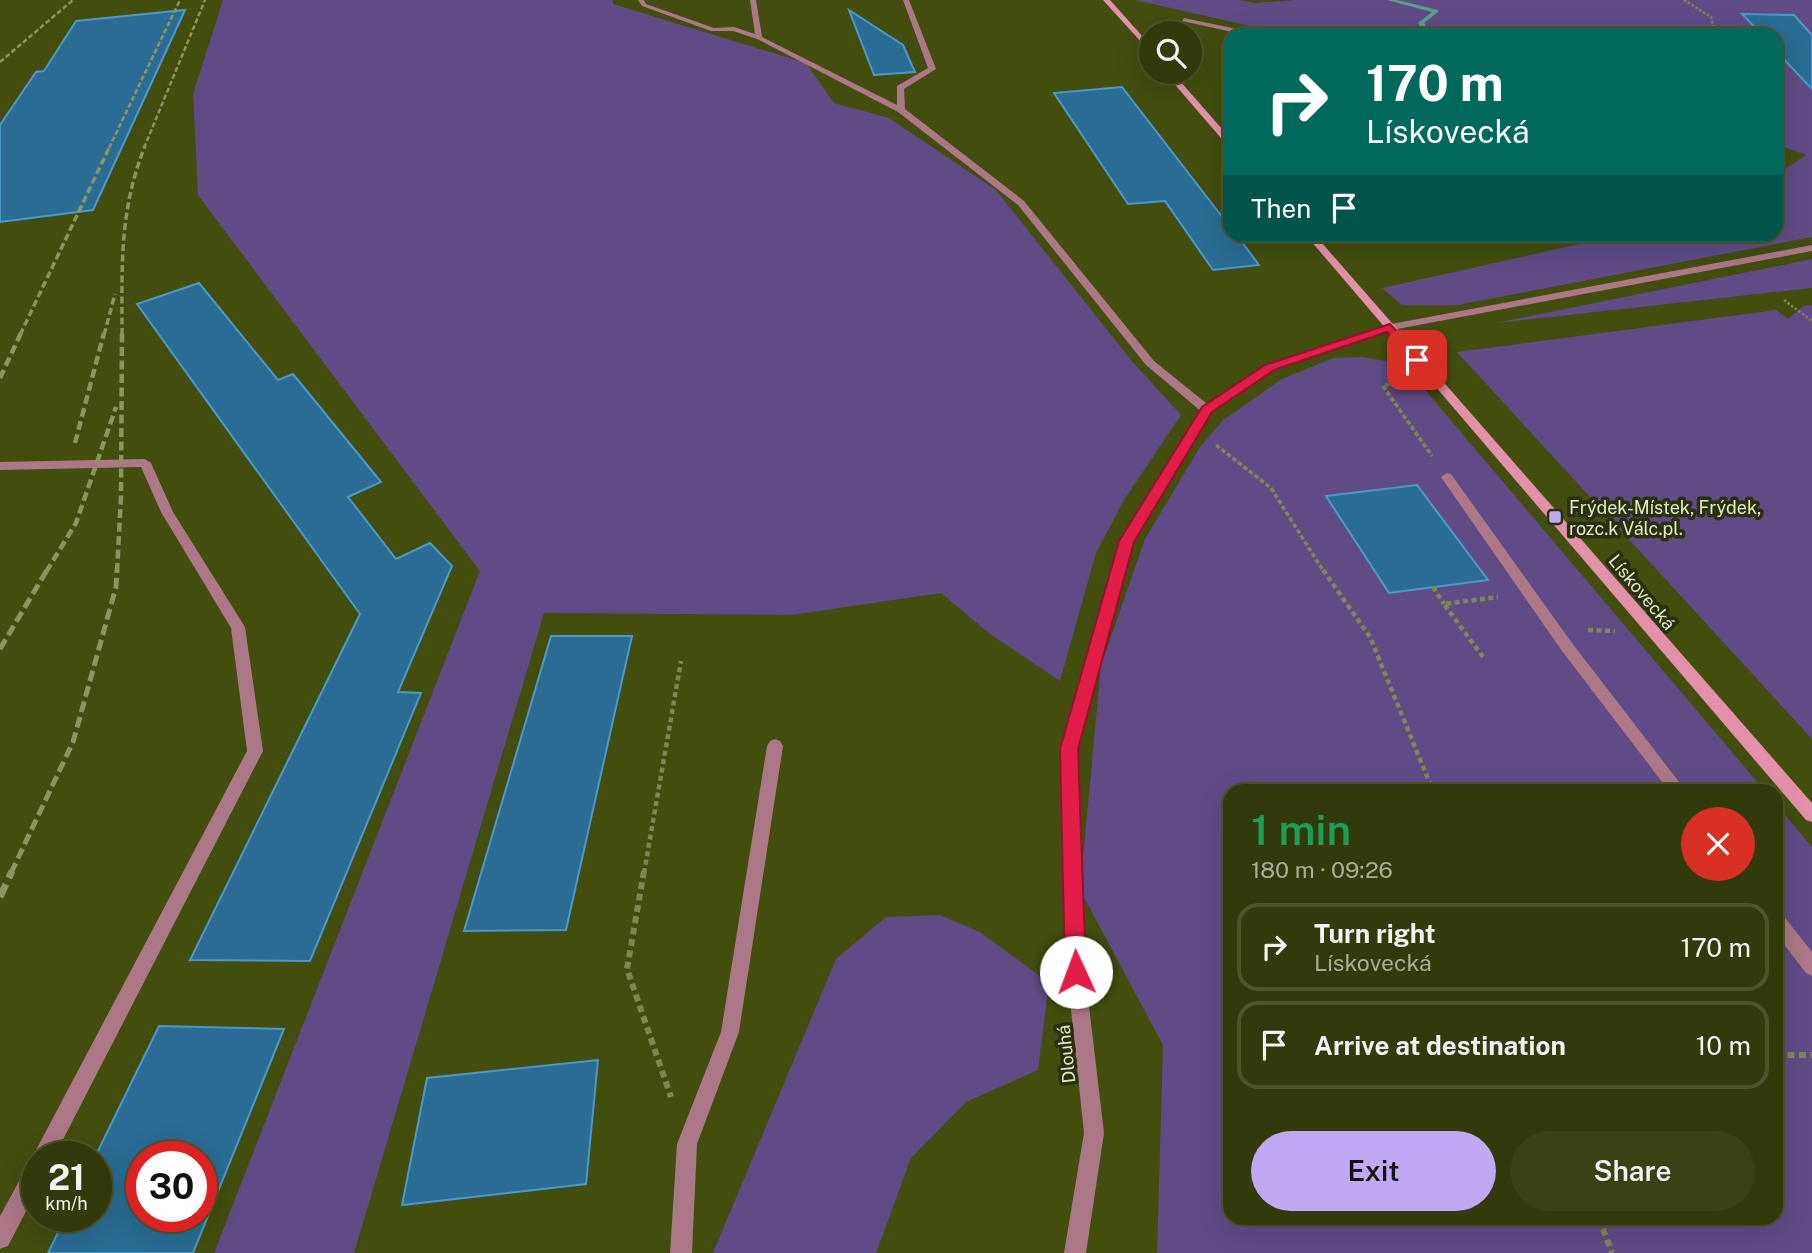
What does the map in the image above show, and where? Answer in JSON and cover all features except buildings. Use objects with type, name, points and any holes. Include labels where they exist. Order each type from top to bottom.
[{"type":"main road","points":[[1106,0],[1139,37]]},
{"type":"main road","points":[[1178,84],[1223,135]]},
{"type":"main road","name":"Lískovecká","points":[[1316,242],[1812,815]]},
{"type":"street","points":[[641,0],[644,5],[713,30],[734,29],[759,38],[901,110],[1021,203],[1150,363],[1207,410]]},
{"type":"street","points":[[753,0],[759,38]]},
{"type":"street","points":[[901,110],[900,88],[932,69],[905,0]]},
{"type":"street","points":[[1184,20],[1223,28]]},
{"type":"street","name":"Dlouhá","points":[[1075,1253],[1094,1133],[1076,972],[1069,749],[1126,541],[1207,410],[1270,367],[1390,327],[1812,248]]},
{"type":"street","points":[[0,466],[145,463],[167,512],[239,627],[255,751],[51,1141]]},
{"type":"street","points":[[1447,477],[1554,628],[1673,784]]},
{"type":"street","points":[[681,1253],[687,1144],[730,1031],[775,746]]},
{"type":"street","points":[[1783,929],[1812,967]]},
{"type":"street","points":[[0,1238],[21,1198]]},
{"type":"path","points":[[1685,0],[1710,17],[1713,28]]},
{"type":"path","points":[[1784,300],[1812,321]]},
{"type":"path","points":[[1427,373],[1383,386],[1447,477]]},
{"type":"path","points":[[1195,429],[1271,488],[1315,559],[1370,637],[1430,784]]},
{"type":"path","points":[[1433,587],[1483,657]]},
{"type":"path","points":[[1444,604],[1530,594]]},
{"type":"path","points":[[1554,628],[1654,633]]},
{"type":"path","points":[[681,661],[626,969],[687,1144]]},
{"type":"path","points":[[1783,1055],[1812,1055]]},
{"type":"path","points":[[1602,1225],[1612,1253]]},
{"type":"shaded area","points":[[223,0],[613,0],[613,4],[806,63],[834,103],[889,118],[996,190],[1131,360],[1181,415],[1124,500],[1096,553],[1060,681],[990,634],[941,593],[791,615],[544,613],[354,1253],[214,1253],[480,571],[198,195],[193,94]]},
{"type":"shaded area","points":[[1135,0],[1239,0],[1255,3],[1296,0],[1812,0],[1812,237],[1458,305],[1402,305],[1382,288],[1589,242],[1783,242],[1783,170],[1806,155],[1783,147],[1783,28],[1259,28]]},
{"type":"shaded area","points":[[1812,259],[1812,288],[1496,323]]},
{"type":"shaded area","points":[[1812,305],[1812,739],[1457,352],[1776,310],[1788,319],[1803,306]]},
{"type":"shaded area","points":[[1362,357],[1386,361],[1409,371],[1759,784],[1223,784],[1223,1225],[1783,1225],[1783,812],[1812,847],[1812,1253],[1157,1253],[1163,1045],[1080,890],[1101,665],[1145,539],[1200,447],[1223,420],[1282,379],[1333,358]]},
{"type":"shaded area","points":[[940,915],[980,932],[1049,983],[1038,1070],[966,1102],[911,1158],[876,1253],[713,1253],[836,959],[886,917]]},
{"type":"waterway","points":[[1390,0],[1436,11],[1421,23],[1424,28]]},
{"type":"railway","points":[[0,62],[73,0]]},
{"type":"railway","points":[[109,148],[180,0]]},
{"type":"railway","points":[[144,148],[205,0]]},
{"type":"railway","points":[[20,335],[110,146]]},
{"type":"railway","points":[[122,333],[122,262],[126,216],[130,193],[145,146]]},
{"type":"railway","points":[[104,335],[115,294]]},
{"type":"railway","points":[[0,378],[21,333]]},
{"type":"railway","points":[[75,443],[104,333]]},
{"type":"railway","points":[[117,572],[121,497],[122,333]]},
{"type":"railway","points":[[46,572],[76,523],[116,407]]},
{"type":"railway","points":[[0,649],[47,570]]},
{"type":"railway","points":[[11,873],[73,742],[116,587],[117,570]]},
{"type":"railway","points":[[0,897],[12,871]]},
{"type":"place","name":"Frýdek-Místek, Frýdek, rozc.k Válc.pl.","points":[[1555,517]]},
{"type":"route","points":[[1076,972],[1069,749],[1126,541],[1207,410],[1270,367],[1390,327],[1417,360]]}]
